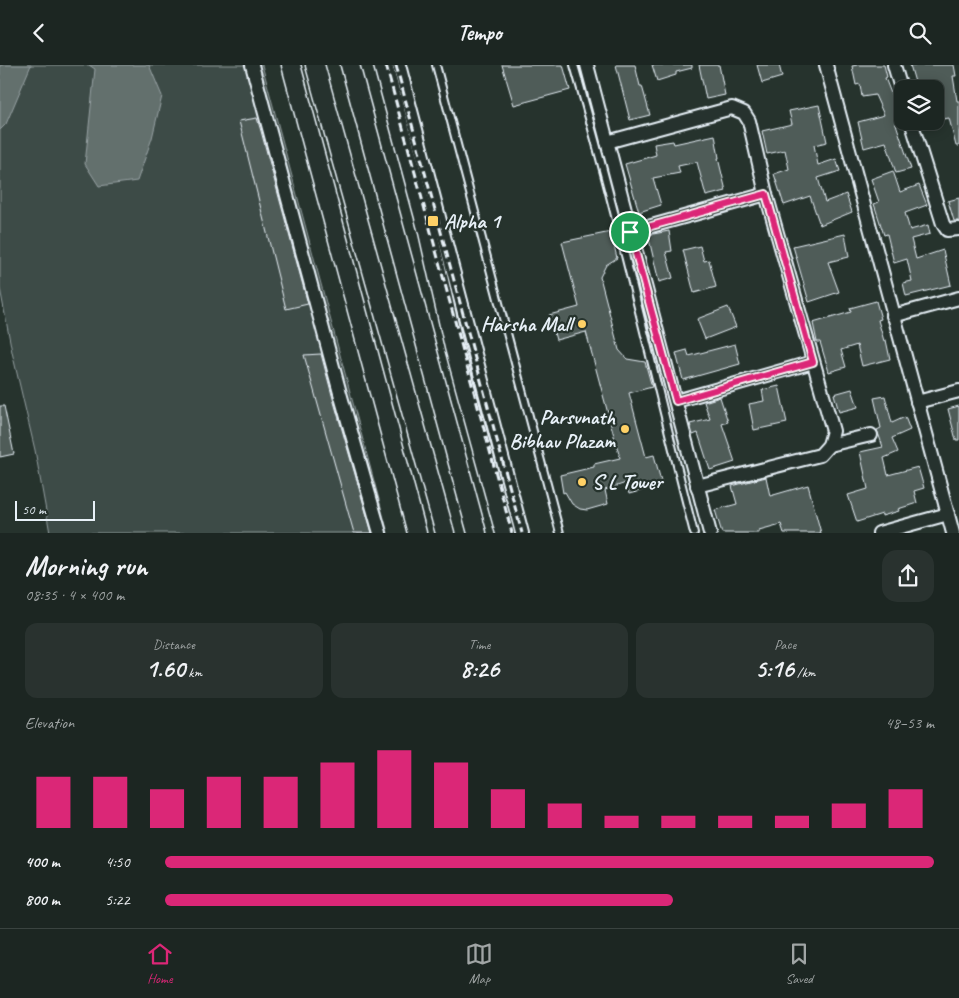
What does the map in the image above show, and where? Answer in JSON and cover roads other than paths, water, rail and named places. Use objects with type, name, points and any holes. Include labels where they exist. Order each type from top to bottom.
[{"type":"street","points":[[252,65],[340,393],[380,533]]},
{"type":"street","points":[[291,65],[417,533]]},
{"type":"street","points":[[315,65],[445,533]]},
{"type":"street","points":[[350,65],[477,533]]},
{"type":"street","points":[[383,65],[428,232],[454,347],[505,533]]},
{"type":"street","points":[[399,65],[522,533]]},
{"type":"street","points":[[586,65],[710,533]]},
{"type":"street","points":[[826,65],[953,533]]},
{"type":"street","points":[[894,65],[898,80]]},
{"type":"street","points":[[607,142],[732,108],[744,113],[749,121],[766,194],[833,431],[829,445],[820,455],[697,486]]},
{"type":"street","points":[[914,130],[943,224],[947,230],[959,229]]},
{"type":"street","points":[[630,232],[766,194]]},
{"type":"street","points":[[893,316],[959,298]]},
{"type":"street","points":[[676,401],[813,362]]},
{"type":"street","points":[[917,403],[959,391]]},
{"type":"street","points":[[829,445],[871,435]]},
{"type":"street","points":[[879,533],[948,514]]},
{"type":"lane","points":[[436,65],[560,533]]},
{"type":"lane","points":[[574,65],[618,227],[694,533]]},
{"type":"railway","points":[[386,65],[512,533]]},
{"type":"railway","points":[[396,65],[522,533]]},
{"type":"place","name":"Alpha 1","points":[[433,221]]},
{"type":"place","name":"Harsha Mall","points":[[582,324]]},
{"type":"place","name":"Parsvnath Bibhav Plazam","points":[[625,429]]},
{"type":"place","name":"S L Tower","points":[[582,482]]}]
